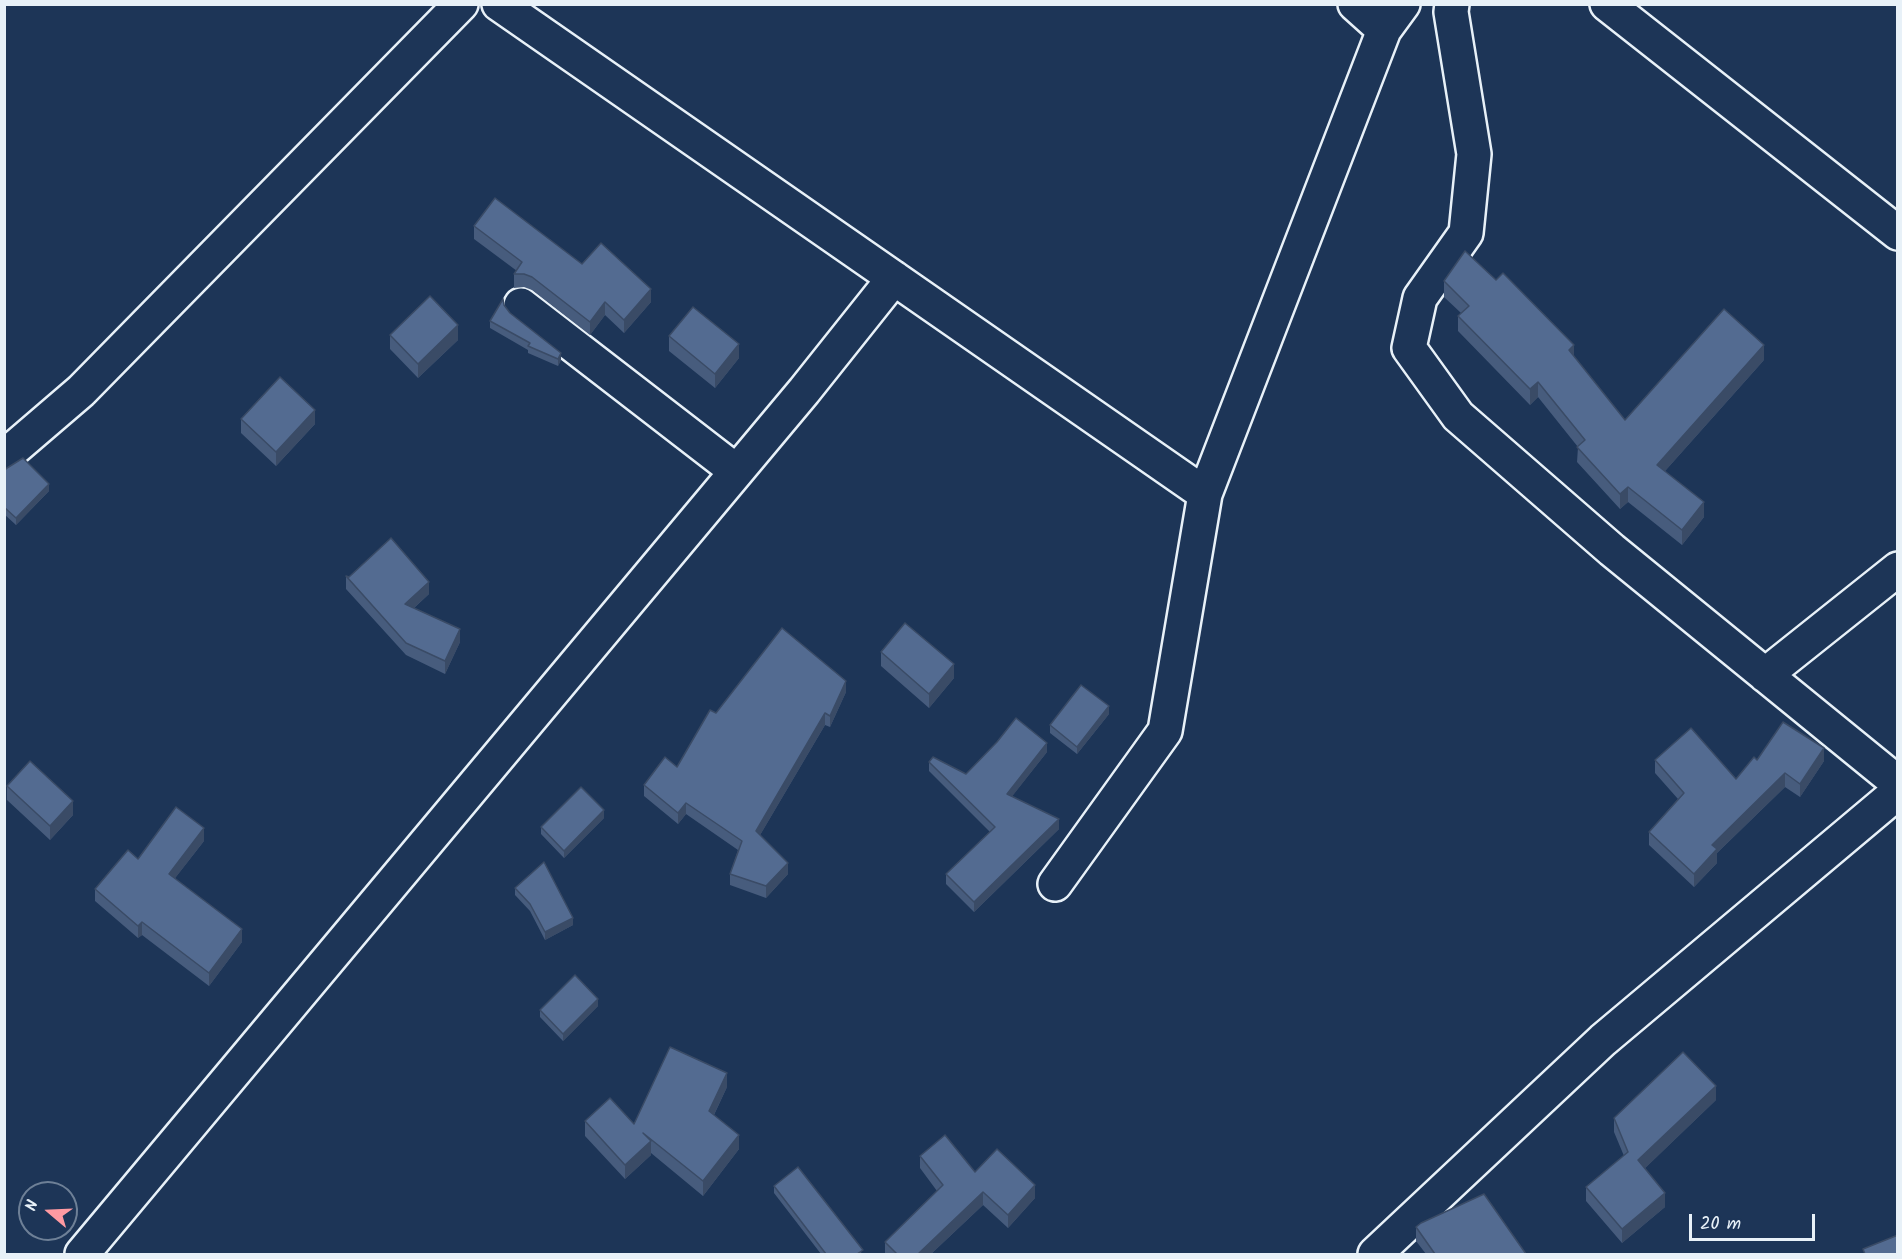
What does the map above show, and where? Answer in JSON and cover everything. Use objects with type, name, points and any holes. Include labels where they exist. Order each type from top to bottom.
[{"type":"street","points":[[4,457],[81,391],[461,4]]},
{"type":"street","points":[[499,4],[1205,494]]},
{"type":"street","points":[[1355,4],[1384,30]]},
{"type":"street","points":[[1055,884],[1165,731],[1205,494],[1384,30],[1403,4]]},
{"type":"street","points":[[1452,4],[1451,12],[1473,154],[1466,233],[1420,298],[1409,348],[1458,416],[1612,550],[1898,783]]},
{"type":"street","points":[[1608,4],[1898,233]]},
{"type":"street","points":[[82,1254],[736,471],[894,278]]},
{"type":"street","points":[[521,305],[736,471]]},
{"type":"street","points":[[1765,675],[1898,569]]},
{"type":"street","points":[[1375,1254],[1603,1040],[1898,792]]},
{"type":"building","points":[[495,198],[582,264],[601,243],[651,289],[624,320],[605,302],[590,322],[532,277],[514,274],[522,262],[474,226]]},
{"type":"building","points":[[1465,251],[1496,280],[1503,273],[1574,345],[1569,350],[1625,420],[1724,309],[1764,345],[1657,465],[1704,502],[1682,530],[1628,487],[1620,494],[1577,447],[1585,440],[1538,382],[1530,389],[1458,316],[1469,306],[1444,281]]},
{"type":"building","points":[[430,296],[458,325],[418,364],[390,335]]},
{"type":"building","points":[[503,299],[510,313],[561,353],[558,359],[528,346],[530,343],[490,321]]},
{"type":"building","points":[[693,307],[739,344],[715,374],[669,336]]},
{"type":"building","points":[[280,377],[315,410],[276,452],[241,419]]},
{"type":"building","points":[[23,458],[49,484],[16,518],[4,507],[4,471]]},
{"type":"building","points":[[391,538],[429,582],[405,604],[460,629],[445,661],[406,643],[346,576],[349,577]]},
{"type":"building","points":[[905,623],[954,664],[929,694],[881,652]]},
{"type":"building","points":[[782,628],[846,681],[830,716],[825,713],[756,831],[788,863],[766,886],[730,874],[742,841],[686,803],[678,813],[644,785],[665,757],[677,767],[710,710],[716,713]]},
{"type":"building","points":[[1081,685],[1109,706],[1077,747],[1050,725]]},
{"type":"building","points":[[1016,718],[1047,743],[1007,794],[1059,819],[974,902],[946,874],[995,827],[929,762],[933,757],[966,774],[997,742]]},
{"type":"building","points":[[1783,722],[1824,748],[1800,784],[1785,773],[1712,845],[1717,849],[1694,874],[1649,832],[1684,793],[1655,760],[1691,728],[1736,779],[1754,757],[1757,760]]},
{"type":"building","points":[[30,761],[73,801],[50,826],[7,786]]},
{"type":"building","points":[[581,787],[604,810],[564,851],[541,827]]},
{"type":"building","points":[[176,807],[204,828],[169,874],[242,929],[209,973],[142,922],[138,926],[95,889],[128,850],[138,859]]},
{"type":"building","points":[[544,862],[573,918],[545,932],[530,904],[515,888]]},
{"type":"building","points":[[575,975],[598,999],[563,1034],[540,1010]]},
{"type":"building","points":[[670,1047],[727,1073],[709,1111],[739,1135],[703,1181],[643,1133],[651,1141],[625,1165],[585,1121],[610,1098],[634,1124]]},
{"type":"building","points":[[1683,1052],[1716,1086],[1638,1160],[1665,1193],[1622,1229],[1586,1187],[1628,1152],[1614,1118]]},
{"type":"building","points":[[945,1135],[975,1172],[997,1149],[1035,1185],[1008,1215],[983,1192],[918,1254],[897,1254],[885,1242],[943,1185],[920,1156]]},
{"type":"building","points":[[798,1167],[863,1250],[857,1254],[826,1254],[774,1186]]},
{"type":"building","points":[[1484,1194],[1526,1254],[1435,1254],[1416,1227]]},
{"type":"building","points":[[1898,1235],[1898,1254],[1865,1254],[1863,1249]]}]
